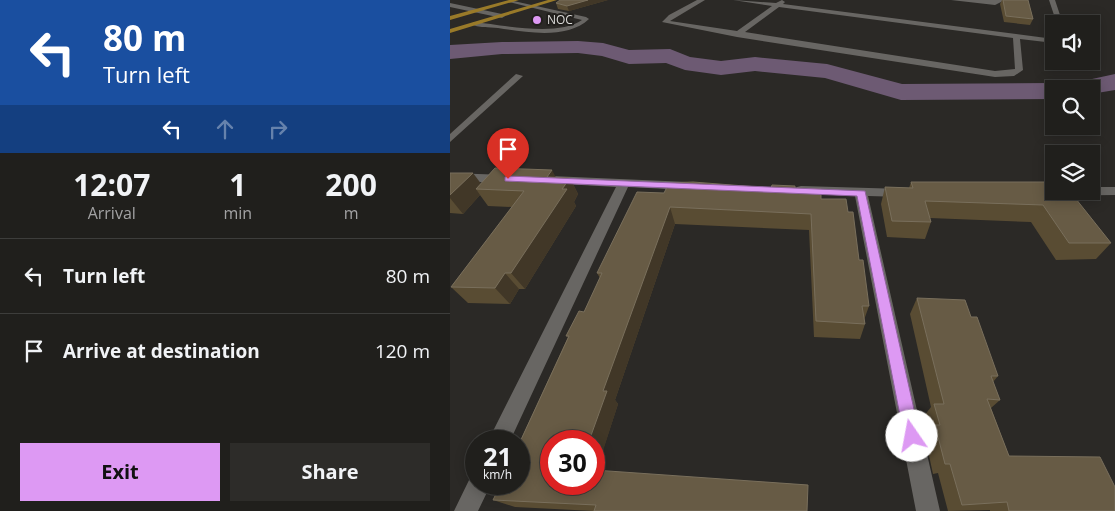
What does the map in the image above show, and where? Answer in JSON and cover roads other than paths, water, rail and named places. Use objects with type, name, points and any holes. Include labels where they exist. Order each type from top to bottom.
[{"type":"main road","points":[[450,31],[554,0]]},
{"type":"main road","points":[[450,18],[513,1]]},
{"type":"street","points":[[702,0],[671,16],[665,22],[737,35],[1006,74],[1018,70],[1016,36]]},
{"type":"street","points":[[736,0],[1045,40]]},
{"type":"street","points":[[737,35],[785,0]]},
{"type":"street","points":[[954,0],[995,3],[1002,0]]},
{"type":"street","points":[[1052,0],[1057,15]]},
{"type":"street","points":[[450,5],[502,16]]},
{"type":"street","points":[[450,176],[518,179]]},
{"type":"street","points":[[537,180],[703,186]]},
{"type":"street","points":[[505,430],[624,183]]},
{"type":"street","points":[[792,190],[861,193],[911,192]]},
{"type":"street","points":[[1020,192],[1113,193]]},
{"type":"street","points":[[861,193],[928,511]]},
{"type":"street","points":[[466,511],[474,495]]},
{"type":"lane","points":[[474,24],[554,30],[574,26],[586,19],[513,1]]},
{"type":"lane","points":[[450,139],[519,76]]},
{"type":"waterway","points":[[450,52],[502,48],[578,47],[603,50],[629,57],[670,56],[685,63],[721,68],[755,64],[827,71],[901,92],[1045,91]]},
{"type":"waterway","points":[[1100,85],[1115,82]]},
{"type":"place","name":"NOC","points":[[537,20]]}]
